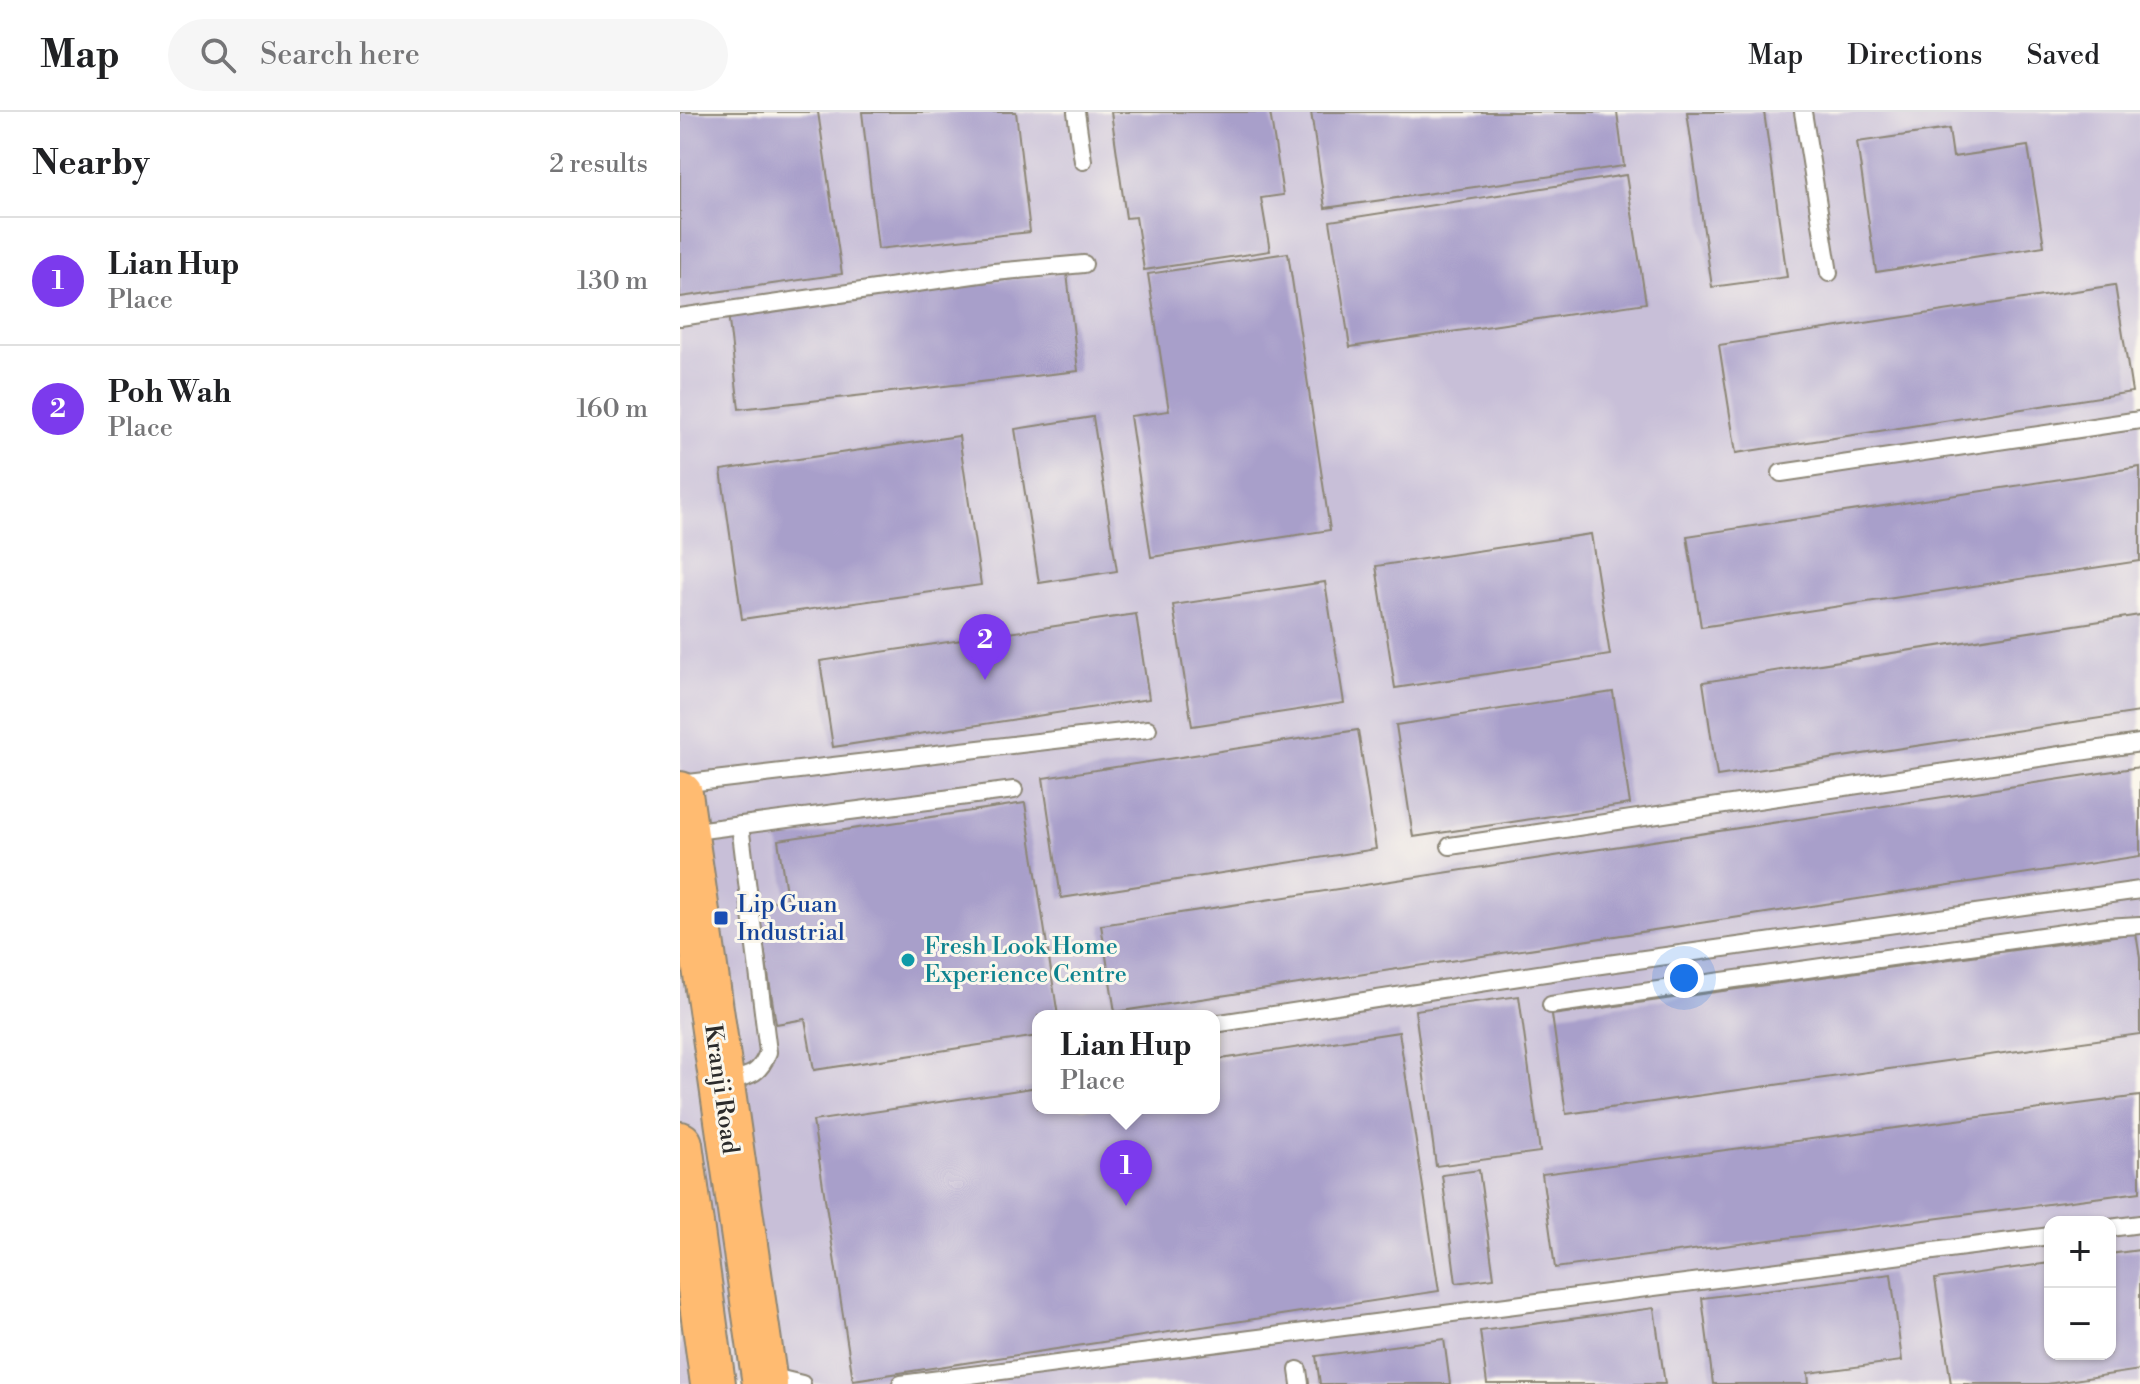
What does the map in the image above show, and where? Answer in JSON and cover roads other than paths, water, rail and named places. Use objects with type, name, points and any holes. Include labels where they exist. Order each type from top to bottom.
[{"type":"main road","name":"Kranji Road","points":[[682,813],[721,1083],[777,1381]]},
{"type":"main road","name":"Kranji Road","points":[[680,1144],[713,1384]]},
{"type":"lane","points":[[1076,112],[1083,161]]},
{"type":"lane","points":[[1803,112],[1829,273]]},
{"type":"lane","points":[[680,317],[994,272],[1084,264]]},
{"type":"lane","points":[[1781,473],[2140,420]]},
{"type":"lane","points":[[680,784],[1148,729]]},
{"type":"lane","points":[[1450,846],[2140,743]]},
{"type":"lane","points":[[682,813],[740,825],[1014,790]]},
{"type":"lane","points":[[721,1083],[756,1073],[763,1066],[768,1052],[740,825]]},
{"type":"lane","points":[[1220,1023],[1565,970],[2140,890]]},
{"type":"lane","points":[[1551,1005],[2105,927],[2140,925]]},
{"type":"lane","points":[[2116,1227],[2140,1224]]},
{"type":"lane","points":[[901,1384],[2044,1237]]},
{"type":"place","name":"Poh Wah","points":[[985,680]]},
{"type":"place","name":"Lip Guan Industrial","points":[[721,918]]},
{"type":"place","name":"Fresh Look Home Experience Centre","points":[[908,960]]},
{"type":"place","name":"Lian Hup","points":[[1126,1206]]}]
